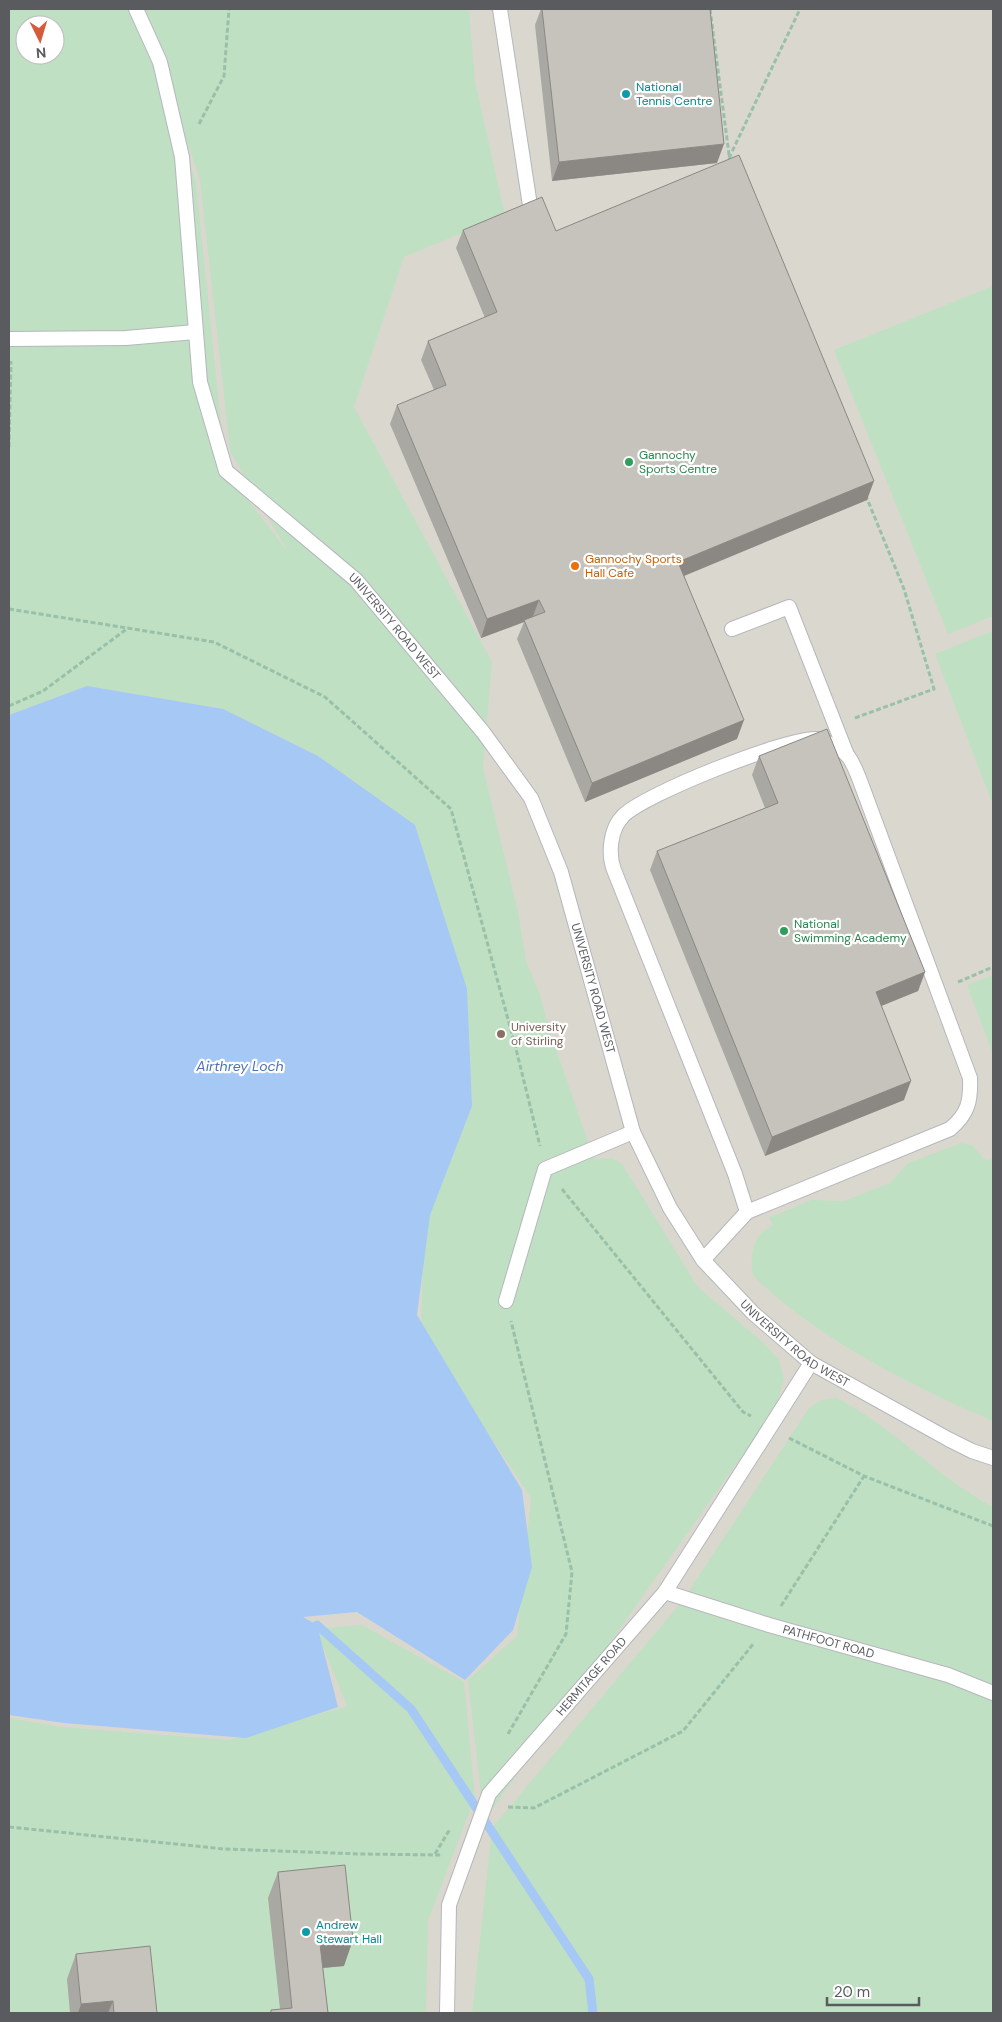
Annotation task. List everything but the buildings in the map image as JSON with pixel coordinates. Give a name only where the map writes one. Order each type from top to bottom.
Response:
[{"type":"lane","points":[[9,339],[126,338],[195,332],[182,157],[160,62],[136,9]]},
{"type":"lane","points":[[500,9],[531,212]]},
{"type":"lane","name":"UNIVERSITY ROAD WEST","points":[[195,332],[200,382],[226,471],[356,580],[483,732],[530,798],[561,872],[633,1132],[670,1208],[703,1260],[753,1313],[811,1363],[964,1447],[993,1458]]},
{"type":"lane","points":[[703,1260],[747,1212],[938,1135],[961,1119],[968,1110],[971,1096],[970,1078],[859,778],[847,755],[789,607],[732,629]]},
{"type":"lane","points":[[747,1212],[735,1174],[614,870],[611,861],[611,845],[622,817],[636,806],[655,795],[775,747],[818,739],[847,755]]},
{"type":"lane","points":[[506,1301],[545,1169],[633,1132]]},
{"type":"lane","name":"HERMITAGE ROAD","points":[[446,2013],[449,1905],[489,1794],[665,1592],[811,1363]]},
{"type":"lane","name":"PATHFOOT ROAD","points":[[665,1592],[769,1625],[948,1675],[993,1694]]},
{"type":"path","points":[[182,157],[224,76],[229,9]]},
{"type":"path","points":[[710,9],[729,158],[732,167]]},
{"type":"path","points":[[729,158],[800,9]]},
{"type":"path","points":[[9,447],[11,358]]},
{"type":"path","points":[[837,726],[868,712],[934,689],[904,589],[863,488]]},
{"type":"path","points":[[9,609],[214,642],[325,697],[451,809],[515,1045],[545,1169],[744,1412],[864,1476],[993,1526]]},
{"type":"path","points":[[9,706],[43,691],[128,628]]},
{"type":"path","points":[[937,990],[993,967]]},
{"type":"path","points":[[505,1740],[566,1634],[572,1572],[506,1301]]},
{"type":"path","points":[[485,1806],[534,1808],[683,1730],[769,1625],[864,1476]]},
{"type":"path","points":[[9,1827],[224,1849],[362,1854],[435,1854],[454,1824]]},
{"type":"shaded area","name":"University of Stirling","points":[[9,9],[993,9],[993,2013],[9,2013]]},
{"type":"green space","points":[[9,9],[140,9],[196,183],[226,471],[288,552],[230,451],[200,180],[142,9],[469,9],[475,82],[505,215],[404,257],[354,407],[492,662],[483,768],[518,912],[526,961],[540,994],[548,1026],[594,1159],[612,1158],[622,1164],[698,1287],[765,1344],[779,1360],[784,1379],[775,1409],[484,1821],[468,1680],[517,1636],[531,1498],[421,1332],[423,1230],[472,1106],[467,989],[87,686],[9,715]]},
{"type":"green space","points":[[993,286],[993,616],[948,634],[834,350]]},
{"type":"green space","points":[[993,631],[993,805],[935,654]]},
{"type":"green space","points":[[993,975],[993,1054],[967,985]]},
{"type":"green space","points":[[961,1143],[972,1145],[986,1161],[993,1158],[993,1421],[907,1381],[849,1349],[796,1312],[759,1282],[754,1277],[751,1266],[753,1250],[758,1237],[773,1225],[769,1218],[811,1200],[844,1201],[890,1183],[908,1163]]},
{"type":"green space","points":[[837,1398],[877,1423],[953,1481],[993,1507],[993,2013],[472,2013],[492,1828],[683,1600],[809,1408],[822,1400]]},
{"type":"green space","points":[[362,1625],[464,1682],[475,1797],[428,1921],[426,2013],[9,2013],[9,1718],[61,1727],[229,1740],[347,1706],[316,1629]]},
{"type":"water","name":"Airthrey Loch","points":[[87,686],[223,709],[318,756],[415,825],[467,989],[472,1106],[430,1215],[417,1315],[522,1490],[532,1567],[513,1630],[465,1680],[357,1612],[303,1617],[317,1625],[338,1707],[246,1738],[64,1723],[9,1715],[9,715]]},
{"type":"waterway","points":[[317,1625],[411,1709],[589,1979],[593,2013]]},
{"type":"place","name":"National Tennis Centre","points":[[626,94]]},
{"type":"place","name":"Gannochy Sports Centre","points":[[629,462]]},
{"type":"place","name":"Gannochy Sports Hall Cafe","points":[[575,566]]},
{"type":"place","name":"National Swimming Academy","points":[[784,931]]},
{"type":"place","name":"University of Stirling","points":[[501,1034]]},
{"type":"place","name":"Andrew Stewart Hall","points":[[306,1932]]}]
